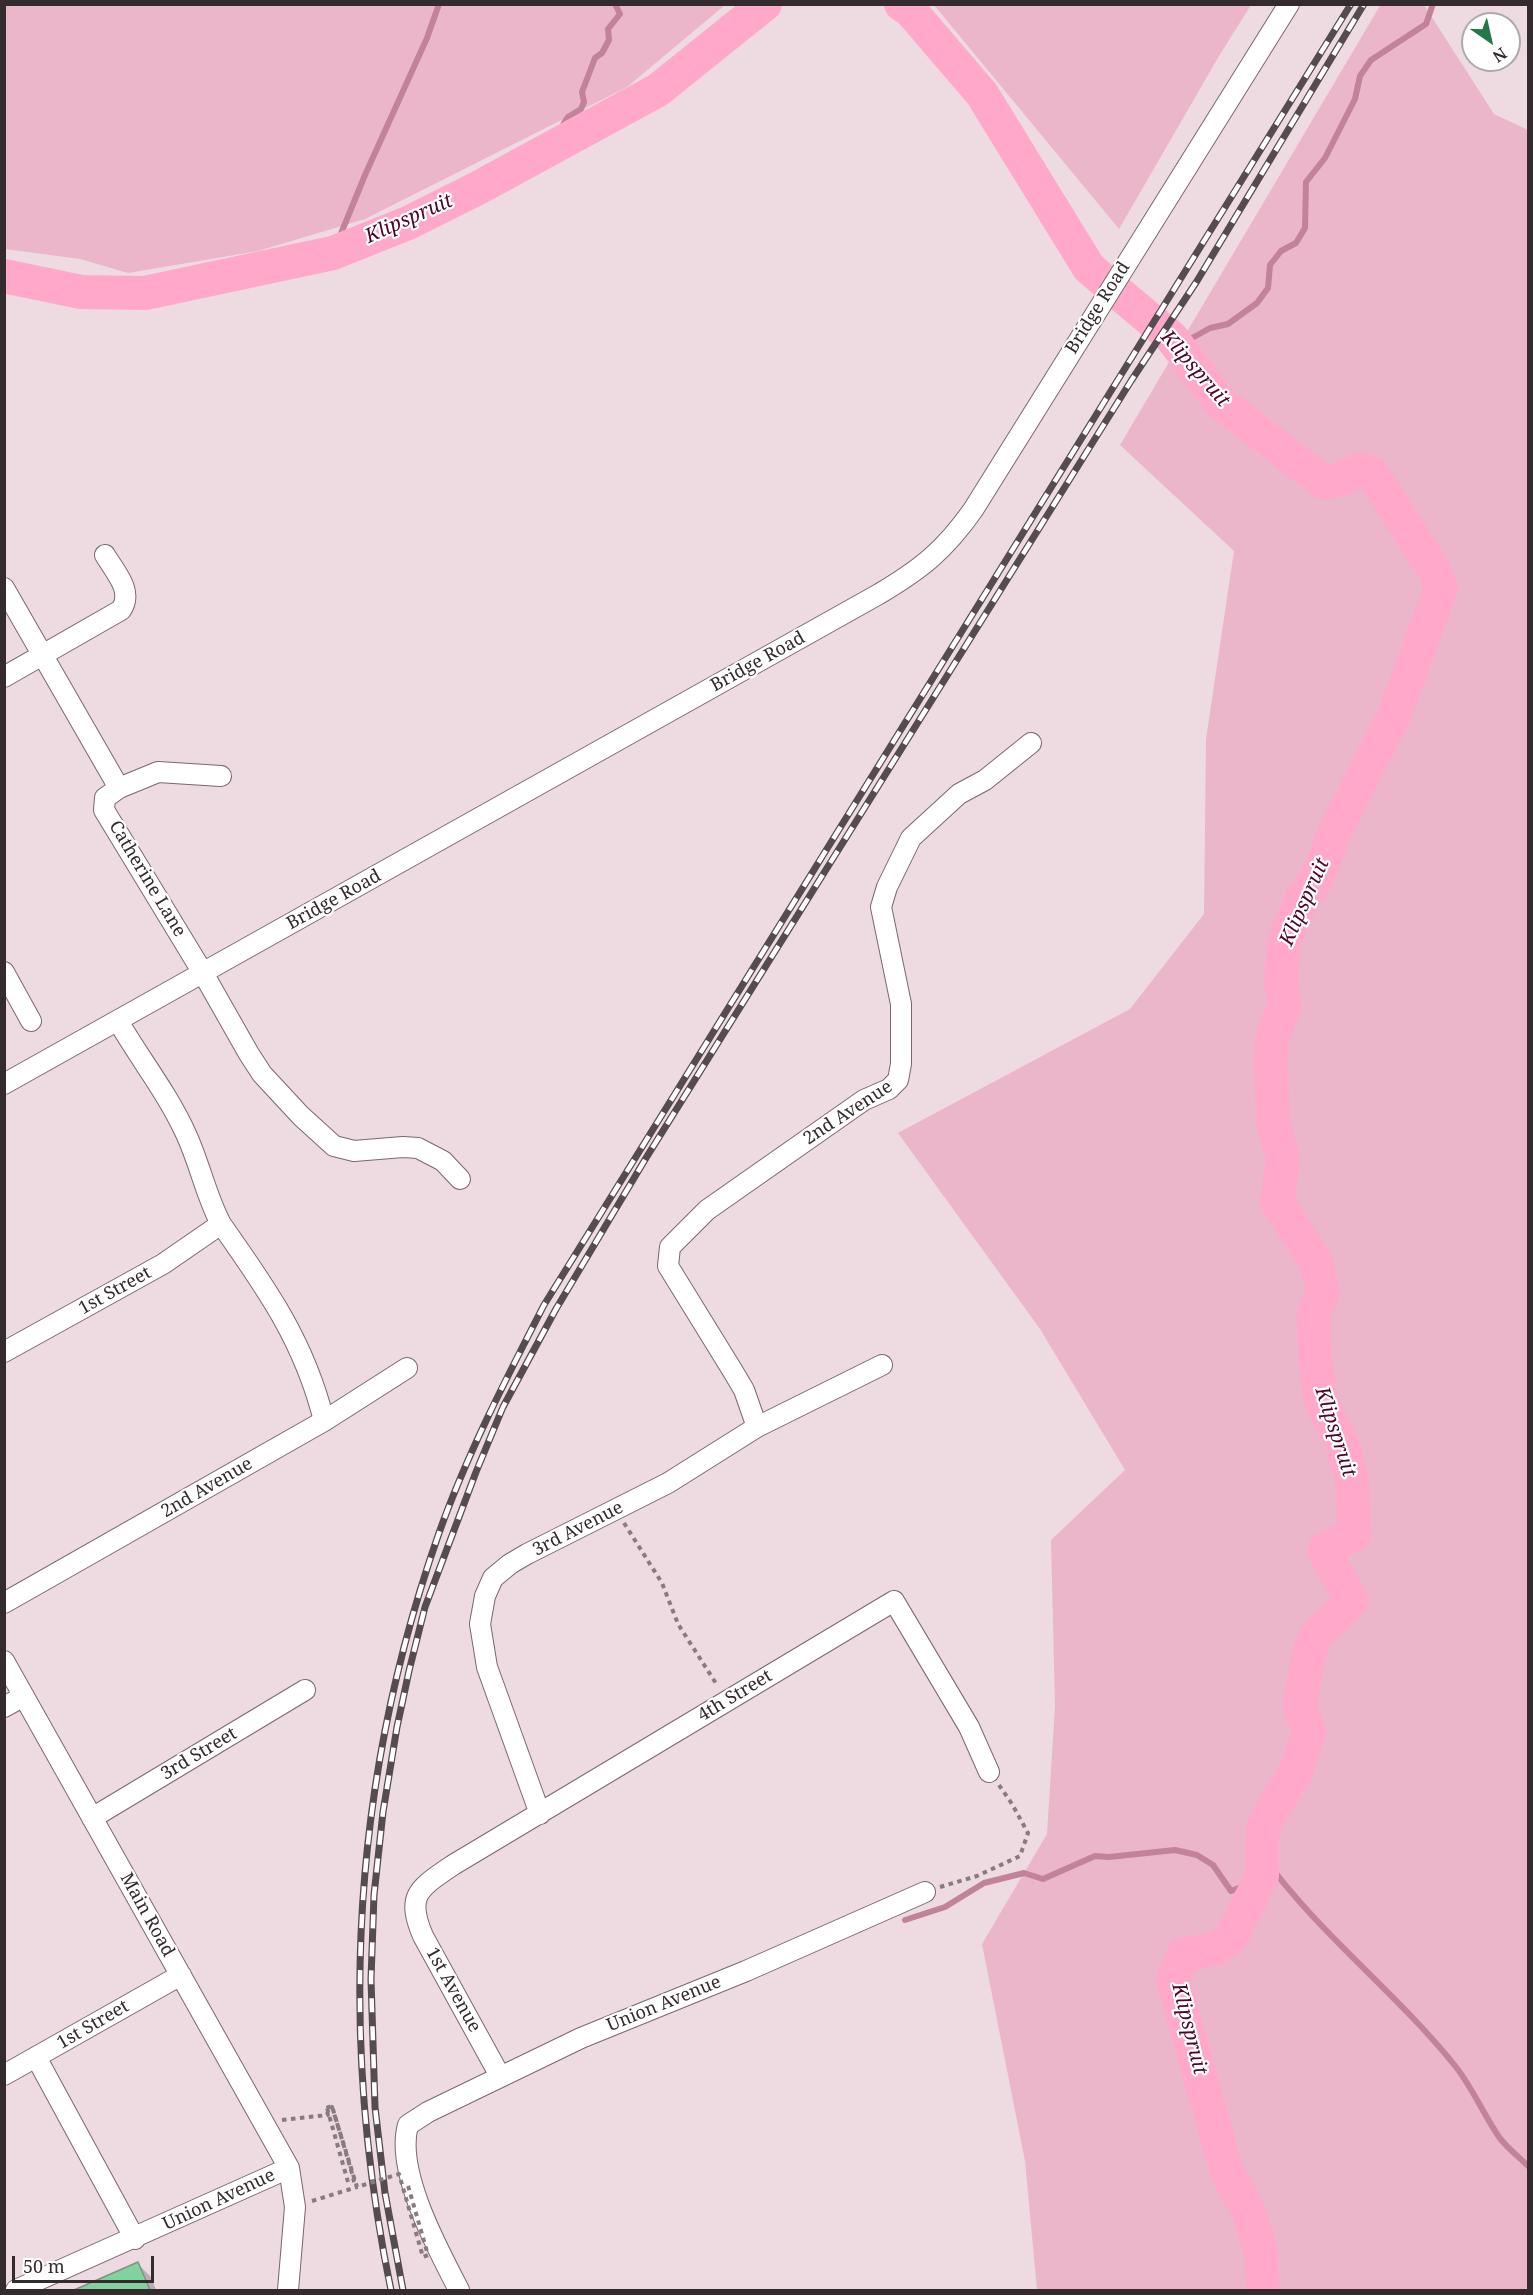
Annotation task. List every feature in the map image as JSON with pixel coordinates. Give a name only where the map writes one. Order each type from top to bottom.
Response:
[{"type":"street","name":"Bridge Road","points":[[4,1084],[879,594],[924,566],[949,542],[973,510],[1289,4]]},
{"type":"street","points":[[4,677],[112,617],[125,603],[124,586],[105,555]]},
{"type":"street","points":[[4,588],[119,788],[159,772],[221,776]]},
{"type":"street","name":"2nd Avenue","points":[[757,1427],[744,1390],[668,1266],[670,1247],[707,1210],[864,1100],[889,1089],[898,1080],[901,1064],[901,1004],[882,907],[887,887],[911,838],[959,794],[985,780],[1030,743]]},
{"type":"street","name":"Catherine Lane","points":[[119,788],[105,798],[104,810],[204,973],[262,1074],[324,1140],[344,1150],[418,1148],[443,1161],[460,1179]]},
{"type":"street","points":[[4,972],[31,1021]]},
{"type":"street","points":[[118,1021],[171,1104],[188,1137],[213,1208],[221,1224],[288,1324],[309,1370],[324,1421]]},
{"type":"street","name":"1st Street","points":[[4,1352],[163,1264],[221,1224]]},
{"type":"street","name":"3rd Avenue","points":[[540,1814],[487,1667],[480,1624],[485,1596],[494,1578],[510,1564],[668,1483],[757,1427],[882,1365]]},
{"type":"street","name":"2nd Avenue","points":[[4,1603],[324,1421],[407,1368]]},
{"type":"street","name":"4th Street","points":[[415,1900],[421,1889],[453,1865],[894,1601],[969,1727],[989,1772]]},
{"type":"street","name":"Main Road","points":[[4,1661],[289,2168]]},
{"type":"street","name":"3rd Street","points":[[92,1818],[305,1689]]},
{"type":"street","points":[[4,1707],[24,1696]]},
{"type":"street","name":"Union Avenue","points":[[459,2290],[430,2234],[407,2164],[408,2125],[428,2112],[581,2038],[746,1971],[925,1892]]},
{"type":"street","name":"1st Avenue","points":[[415,1900],[415,1917],[423,1936],[500,2076]]},
{"type":"street","name":"1st Street","points":[[4,2075],[181,1975]]},
{"type":"street","points":[[36,2057],[135,2239]]},
{"type":"street","points":[[288,2290],[295,2207],[289,2168]]},
{"type":"street","name":"Union Avenue","points":[[16,2290],[135,2239],[289,2168]]},
{"type":"path","points":[[616,1509],[662,1583],[678,1624],[727,1701]]},
{"type":"path","points":[[925,1892],[977,1876],[1020,1856],[1028,1833],[1012,1804],[989,1772]]},
{"type":"path","points":[[266,2128],[281,2121],[328,2115],[326,2108],[332,2106],[342,2138],[345,2149],[348,2159],[354,2180],[348,2182],[327,2108],[332,2107],[335,2119],[343,2141],[357,2187]]},
{"type":"path","points":[[325,2197],[399,2174],[423,2257],[428,2254],[406,2182]]},
{"type":"shaded area","points":[[5,4],[725,5],[627,87],[365,219],[258,251],[128,273],[80,259],[5,249]]},
{"type":"shaded area","points":[[1381,4],[1424,5],[1461,63],[1461,72],[1467,72],[1494,114],[1528,130],[1528,2290],[1037,2290],[1025,2161],[982,1944],[1047,1834],[1055,1706],[1051,1540],[1125,1470],[1040,1329],[898,1133],[1130,1009],[1204,914],[1206,739],[1234,551],[1120,445]]},
{"type":"shaded area","points":[[934,5],[1251,5],[1119,229]]},
{"type":"building","points":[[138,2262],[150,2290],[74,2290]]},
{"type":"waterway","points":[[333,253],[365,175],[427,38],[439,4]]},
{"type":"waterway","points":[[552,148],[568,117],[581,109],[584,102],[582,92],[595,58],[602,53],[609,40],[608,29],[620,14],[615,4]]},
{"type":"waterway","name":"Klipspruit","points":[[4,276],[81,292],[145,293],[333,253],[408,223],[478,188],[658,90],[765,4]]},
{"type":"waterway","name":"Klipspruit","points":[[901,4],[910,10],[982,94],[1089,268],[1171,337],[1220,402],[1323,482],[1339,480],[1357,470],[1371,472],[1433,568],[1441,588],[1394,716],[1334,834],[1316,880],[1302,898],[1284,941],[1281,983],[1285,1006],[1272,1037],[1273,1122],[1283,1161],[1277,1202],[1316,1262],[1323,1292],[1314,1314],[1315,1356],[1321,1402],[1344,1447],[1352,1481],[1354,1534],[1324,1550],[1352,1601],[1317,1634],[1308,1655],[1300,1707],[1309,1732],[1296,1771],[1262,1831],[1262,1876],[1231,1938],[1214,1949],[1183,1955],[1173,1980],[1227,2172],[1250,2214],[1260,2249],[1263,2290]]},
{"type":"waterway","points":[[1178,346],[1210,328],[1228,324],[1257,303],[1268,288],[1270,265],[1281,251],[1296,243],[1305,228],[1306,182],[1325,158],[1355,99],[1360,76],[1371,60],[1426,24],[1433,4]]},
{"type":"waterway","points":[[905,1920],[945,1907],[984,1883],[1024,1873],[1043,1879],[1095,1856],[1109,1857],[1175,1850],[1197,1855],[1213,1865],[1231,1891],[1260,1880]]},
{"type":"waterway","points":[[1262,1855],[1332,1937],[1433,2040],[1462,2075],[1499,2137],[1528,2166]]},
{"type":"railway","points":[[391,2290],[374,2194],[364,2098],[360,2003],[362,1908],[372,1814],[387,1719],[410,1626],[439,1533],[462,1474],[501,1389],[544,1305],[1351,4]]},
{"type":"railway","points":[[403,2290],[385,2193],[375,2107],[371,1979],[374,1895],[383,1812],[397,1727],[425,1607],[503,1407],[556,1309],[646,1158],[1131,381],[1197,281],[1364,4]]}]
